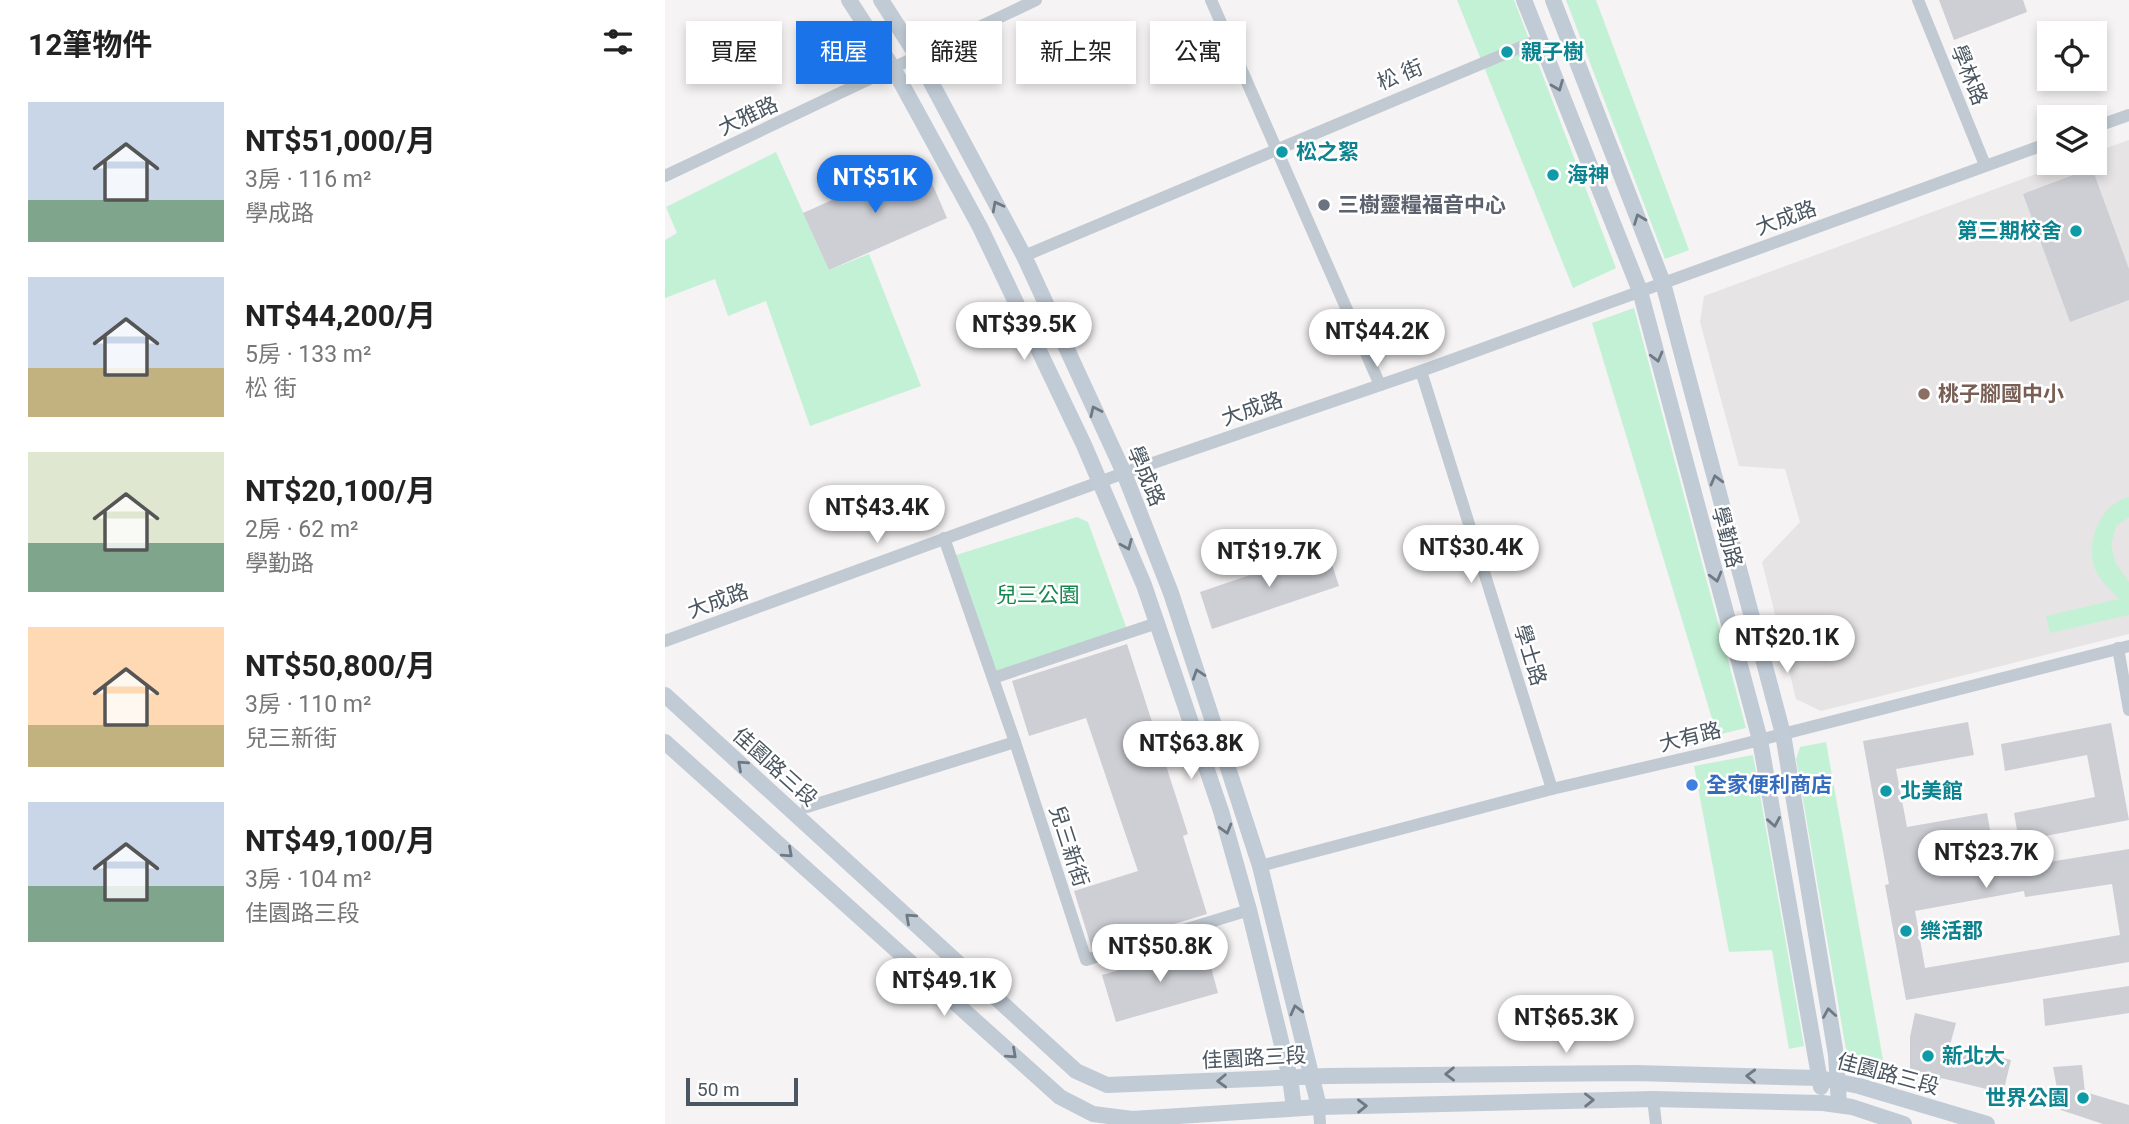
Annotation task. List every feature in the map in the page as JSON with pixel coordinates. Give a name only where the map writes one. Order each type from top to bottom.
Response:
[{"type":"street","points":[[849,0],[893,68],[980,227],[1100,482],[1157,622],[1221,811],[1249,910],[1290,1077],[1293,1108]]},
{"type":"street","name":"學成路","points":[[881,0],[906,40]]},
{"type":"street","name":"大雅路","points":[[993,21],[1037,0]]},
{"type":"street","points":[[1211,0],[1380,385]]},
{"type":"street","name":"學勤路","points":[[1524,0],[1640,292],[1760,740],[1819,1078],[1831,1104]]},
{"type":"street","name":"學勤路","points":[[1553,0],[1664,283],[1783,734],[1840,1081],[1831,1104]]},
{"type":"street","name":"學林路","points":[[1918,0],[1985,165]]},
{"type":"street","name":"松 街","points":[[1024,256],[1540,39]]},
{"type":"street","name":"大雅路","points":[[665,176],[906,62]]},
{"type":"street","name":"學成路","points":[[932,84],[1024,256],[1124,473],[1171,593],[1260,866],[1313,1076],[1319,1107],[1319,1124]]},
{"type":"street","points":[[2107,123],[2129,115]]},
{"type":"street","name":"大成路","points":[[665,640],[1124,473],[1421,371],[2037,147]]},
{"type":"street","name":"學士路","points":[[1421,371],[1552,789]]},
{"type":"street","name":"兒三新街","points":[[944,538],[1087,960],[1249,910]]},
{"type":"street","points":[[993,678],[1157,622]]},
{"type":"street","points":[[2123,647],[2129,709]]},
{"type":"street","name":"大有路","points":[[1260,866],[1552,789],[1760,740],[2123,647]]},
{"type":"street","name":"佳園路三段","points":[[665,695],[1076,1071],[1107,1085],[1313,1076],[1635,1073],[1819,1078],[1840,1081],[1987,1124]]},
{"type":"street","name":"佳園路三段","points":[[665,742],[1060,1097],[1093,1114],[1132,1119],[1244,1117],[1293,1108],[1653,1099],[1831,1104],[1904,1124]]},
{"type":"street","points":[[807,807],[1015,742]]},
{"type":"street","points":[[1653,1099],[1656,1124]]},
{"type":"shaded area","name":"桃子腳國中小","points":[[2129,140],[2129,634],[1821,711],[1796,699],[1762,562],[1800,522],[1785,469],[1739,466],[1700,322],[1704,296],[2037,174],[2107,175],[2107,148]]},
{"type":"green space","points":[[1457,0],[1514,0],[1616,268],[1573,288]]},
{"type":"green space","points":[[1566,0],[1596,0],[1689,250],[1665,259]]},
{"type":"green space","points":[[776,152],[829,270],[869,254],[921,386],[810,426],[766,301],[728,316],[715,279],[665,298],[665,240],[677,233],[666,207]]},
{"type":"green space","points":[[1634,308],[1746,728],[1717,735],[1592,323]]},
{"type":"green space","points":[[2129,497],[2129,517],[2116,526],[2111,544],[2115,562],[2129,582],[2129,615],[2050,633],[2046,616],[2119,599],[2097,573],[2092,547],[2097,526],[2103,516],[2110,507]]},
{"type":"green space","name":"兒三公園","points":[[1077,517],[1088,522],[1128,632],[993,678],[950,557]]},
{"type":"green space","points":[[1826,742],[1885,1071],[1848,1061],[1796,759],[1800,747]]},
{"type":"green space","points":[[1753,755],[1804,1046],[1789,1049],[1772,950],[1729,952],[1694,766]]},
{"type":"building","points":[[1939,0],[2023,0],[2027,12],[1954,40]]},
{"type":"building","points":[[922,160],[947,218],[829,270],[803,213]]},
{"type":"building","name":"第三期校舍","points":[[2073,175],[2095,175],[2129,269],[2129,300],[2070,322],[2023,194]]},
{"type":"building","points":[[1327,549],[1339,586],[1212,629],[1200,592]]},
{"type":"building","points":[[1127,644],[1188,834],[1183,836],[1207,914],[1092,949],[1074,891],[1138,871],[1086,718],[1029,736],[1012,681]]},
{"type":"building","points":[[1968,722],[1974,755],[1896,769],[1907,827],[1987,813],[1996,864],[1999,864],[2000,870],[2129,849],[2129,962],[1906,1000],[1885,885],[1889,884],[1863,741]],"holes":[[[2112,884],[2120,935],[1925,968],[1915,911],[2024,891],[2025,897]]]},
{"type":"building","name":"北美館","points":[[2111,723],[2129,820],[2019,841],[2014,813],[2095,797],[2087,755],[2005,771],[2001,744]]},
{"type":"building","points":[[1205,946],[1218,993],[1116,1022],[1102,975]]},
{"type":"building","name":"世界公園","points":[[2129,986],[2129,1013],[2045,1026],[2043,999]]},
{"type":"building","points":[[1915,1013],[1956,1023],[1950,1045],[2011,1060],[2003,1093],[1941,1078],[1940,1080],[1910,1074],[1910,1037]]},
{"type":"building","name":"世界公園","points":[[2082,1065],[2085,1092],[2129,1105],[2129,1124],[2103,1124],[2061,1110],[2053,1067]]},
{"type":"place","name":"親子樹","points":[[1507,52]]},
{"type":"place","name":"松之絮","points":[[1282,152]]},
{"type":"place","name":"海神","points":[[1553,175]]},
{"type":"place","name":"三樹靈糧福音中心","points":[[1324,205]]},
{"type":"place","name":"第三期校舍","points":[[2076,231]]},
{"type":"place","name":"桃子腳國中小","points":[[1924,394]]},
{"type":"place","name":"全家便利商店","points":[[1692,785]]},
{"type":"place","name":"北美館","points":[[1886,791]]},
{"type":"place","name":"樂活郡","points":[[1906,931]]},
{"type":"place","name":"新北大","points":[[1928,1056]]},
{"type":"place","name":"世界公園","points":[[2083,1098]]}]
